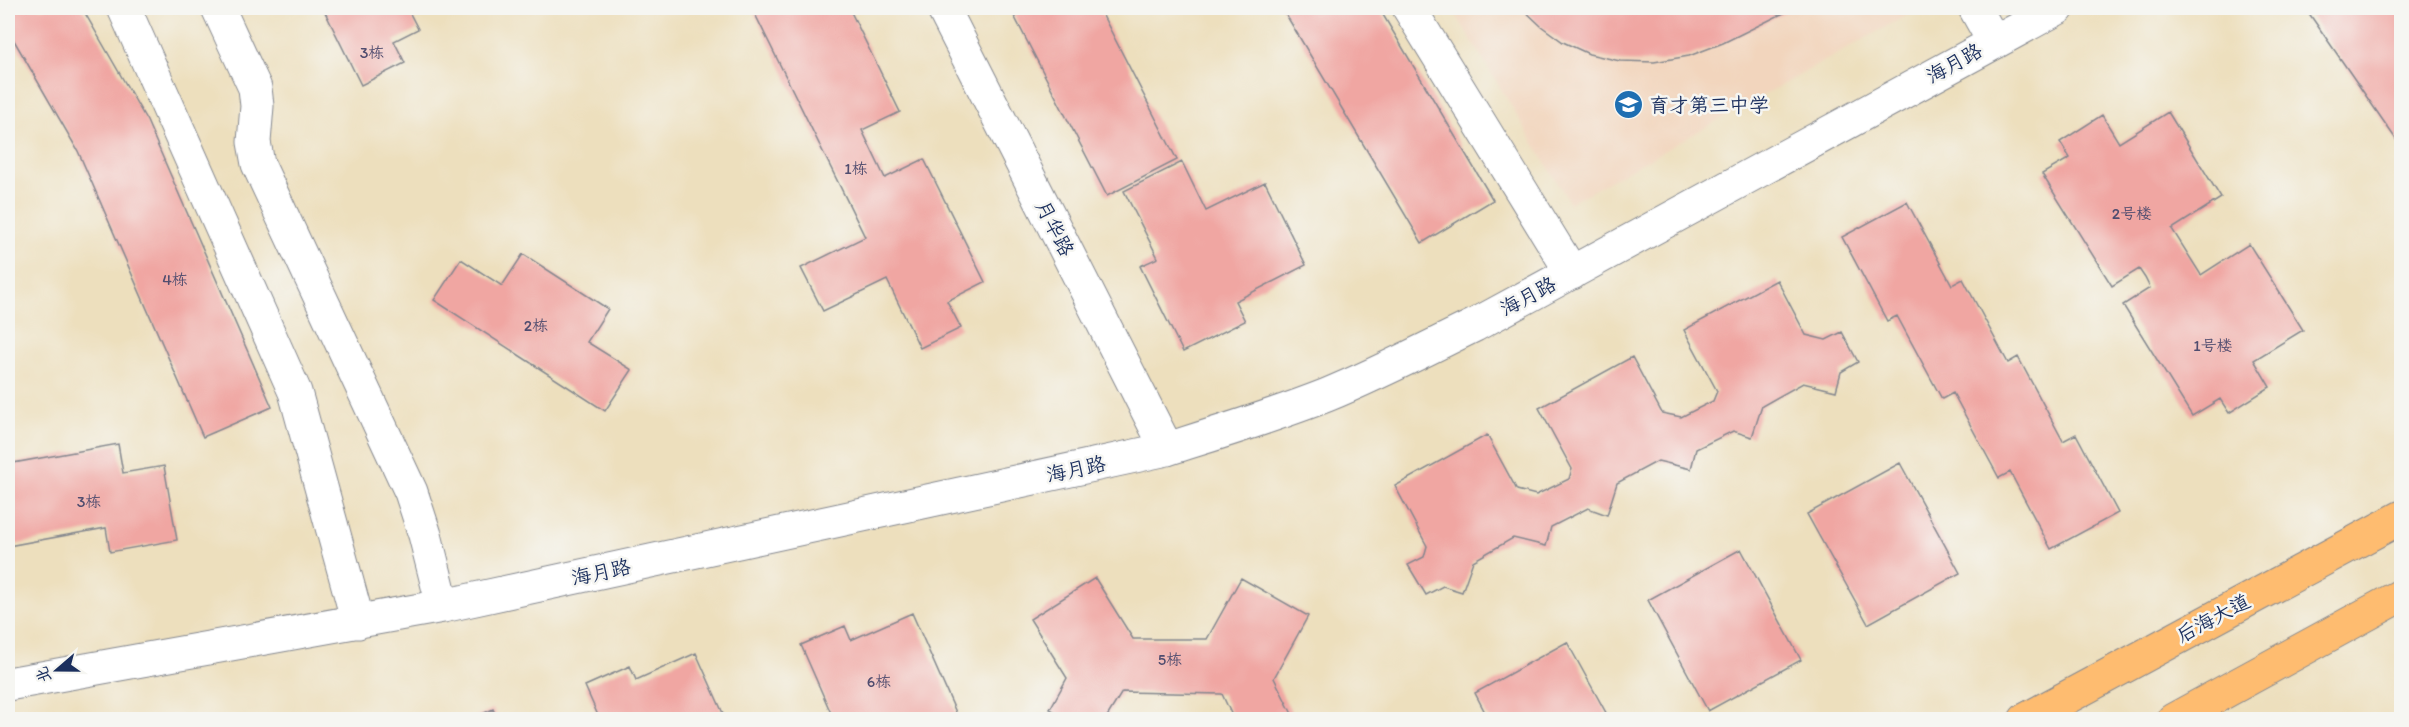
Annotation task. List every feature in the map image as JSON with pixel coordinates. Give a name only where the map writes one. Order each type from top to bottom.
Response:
[{"type":"main road","name":"后海大道","points":[[2025,720],[2402,517]]},
{"type":"main road","points":[[2173,720],[2402,595]]},
{"type":"street","points":[[124,8],[295,392],[329,508],[358,622]]},
{"type":"street","points":[[218,8],[255,88],[257,106],[254,142],[258,164],[411,492],[425,535],[443,606]]},
{"type":"street","name":"月华路","points":[[943,8],[1167,449]]},
{"type":"street","points":[[1409,8],[1572,273]]},
{"type":"street","points":[[1975,8],[1994,42]]},
{"type":"street","name":"海月路","points":[[8,684],[443,606],[1167,449],[1264,419],[1401,362],[1572,273],[2058,8]]},
{"type":"shaded area","name":"育才第三中学","points":[[1452,8],[1920,8],[1570,203]]},
{"type":"building","points":[[8,8],[82,8],[147,121],[272,407],[203,437],[78,151],[8,30]]},
{"type":"building","points":[[323,8],[407,8],[418,29],[394,41],[405,63],[361,85]]},
{"type":"building","points":[[752,8],[849,8],[900,112],[862,130],[885,178],[924,159],[985,282],[947,301],[961,328],[920,348],[887,280],[823,311],[801,268],[865,237]]},
{"type":"building","points":[[1010,8],[1099,8],[1177,160],[1107,196]]},
{"type":"building","points":[[1282,8],[1379,8],[1493,200],[1422,243]]},
{"type":"building","points":[[1522,8],[1794,8],[1723,43],[1689,56],[1654,62],[1620,61],[1589,54],[1563,42]]},
{"type":"building","points":[[2402,8],[2402,148],[2306,9]]},
{"type":"building","points":[[2168,112],[2221,198],[2172,229],[2201,275],[2249,244],[2303,330],[2254,360],[2270,387],[2229,413],[2220,399],[2192,416],[2123,305],[2150,288],[2145,278],[2139,269],[2112,286],[2042,174],[2070,158],[2060,142],[2102,115],[2119,143]]},
{"type":"building","points":[[1182,162],[1206,211],[1265,182],[1306,265],[1235,301],[1245,321],[1183,352],[1140,266],[1158,258],[1124,191]]},
{"type":"building","points":[[1907,202],[1952,285],[1963,279],[2008,363],[2018,357],[2063,441],[2076,434],[2118,513],[2051,549],[2010,472],[1999,478],[1953,393],[1942,399],[1897,316],[1887,321],[1842,237]]},
{"type":"building","points":[[523,254],[608,309],[587,342],[632,370],[605,411],[434,300],[461,259],[502,286]]},
{"type":"building","points":[[1777,280],[1806,335],[1826,340],[1842,332],[1858,362],[1841,372],[1836,391],[1803,383],[1762,406],[1752,437],[1733,431],[1696,449],[1691,469],[1658,461],[1617,483],[1607,515],[1588,508],[1551,527],[1546,546],[1513,538],[1473,561],[1462,592],[1443,586],[1426,595],[1408,565],[1424,557],[1427,546],[1395,486],[1487,435],[1517,490],[1536,495],[1569,479],[1572,469],[1539,408],[1632,357],[1662,413],[1681,417],[1713,401],[1717,391],[1684,330]]},
{"type":"building","points":[[118,444],[123,473],[164,466],[177,540],[110,552],[106,528],[8,546],[8,464]]},
{"type":"building","points":[[1900,463],[1960,573],[1868,624],[1807,514]]},
{"type":"building","points":[[1741,549],[1801,660],[1708,711],[1648,600]]},
{"type":"building","points":[[1095,578],[1133,639],[1207,639],[1241,578],[1308,616],[1274,678],[1295,720],[1234,720],[1222,694],[1122,692],[1105,720],[1069,720],[1050,709],[1067,678],[1030,619]]},
{"type":"building","points":[[912,613],[958,717],[952,720],[834,720],[801,645],[845,626],[851,640]]},
{"type":"building","points":[[1567,642],[1610,720],[1489,720],[1475,693]]},
{"type":"building","points":[[696,653],[726,720],[600,720],[585,686],[630,666],[636,680]]},
{"type":"building","points":[[493,709],[498,720],[469,720]]},
{"type":"place","name":"育才第三中学","points":[[1628,105]]}]
